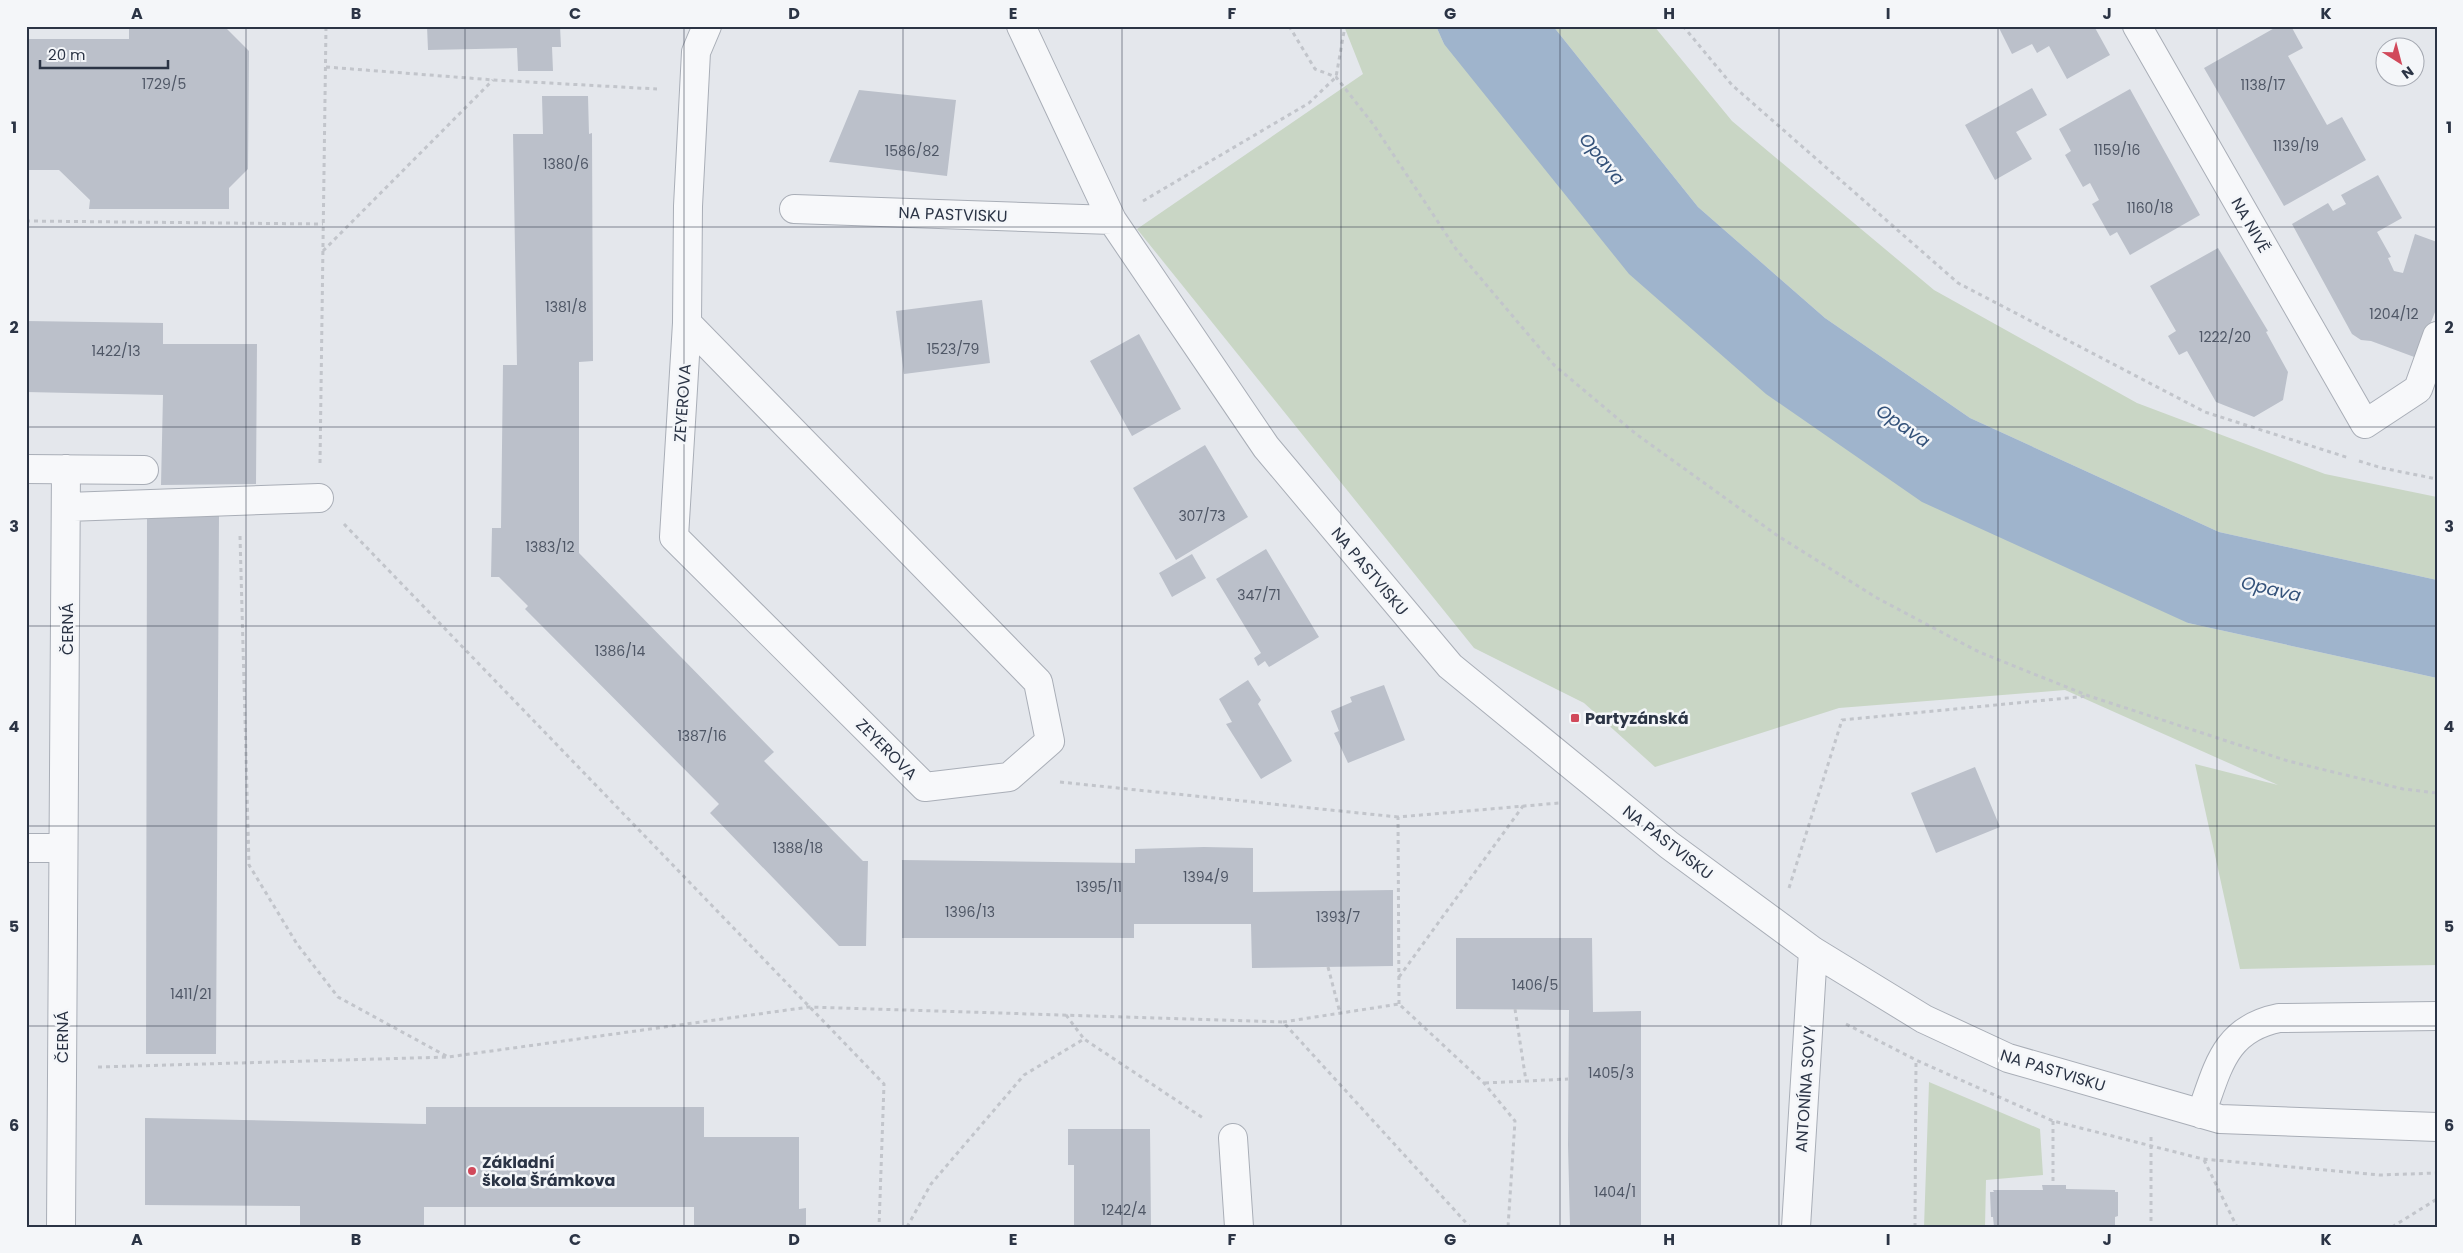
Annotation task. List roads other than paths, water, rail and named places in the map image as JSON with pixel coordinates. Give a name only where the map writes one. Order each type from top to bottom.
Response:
[{"type":"street","name":"ZEYEROVA","points":[[687,323],[1038,682],[1050,741],[1009,777],[925,787],[674,537],[687,323],[688,206],[693,91],[696,52],[707,26]]},
{"type":"street","name":"NA PASTVISKU","points":[[1021,26],[1112,220],[1266,447],[1450,666],[1669,845],[1813,951],[1924,1019],[2008,1058],[2220,1119],[2437,1127]]},
{"type":"street","name":"NA NIVĚ","points":[[2137,26],[2365,424],[2418,389],[2437,336]]},
{"type":"street","name":"NA PASTVISKU","points":[[794,209],[1112,220]]},
{"type":"street","points":[[26,469],[144,470]]},
{"type":"street","name":"ČERNÁ","points":[[62,1227],[66,469]]},
{"type":"street","points":[[67,506],[319,498]]},
{"type":"street","points":[[26,848],[63,848]]},
{"type":"street","name":"ANTONÍNA SOVY","points":[[1796,1227],[1813,951]]},
{"type":"street","points":[[2201,1114],[2227,1048],[2247,1029],[2264,1021],[2279,1018],[2437,1016]]},
{"type":"street","points":[[1234,1138],[1239,1227]]},
{"type":"water","name":"Opava","points":[[1436,26],[1553,26],[1698,207],[1825,318],[1970,418],[2219,532],[2437,580],[2437,678],[2188,623],[1922,502],[1766,394],[1629,274],[1444,44]]},
{"type":"place","name":"Partyzánská","points":[[1575,718]]},
{"type":"place","name":"Základní škola Šrámkova","points":[[472,1171]]}]
